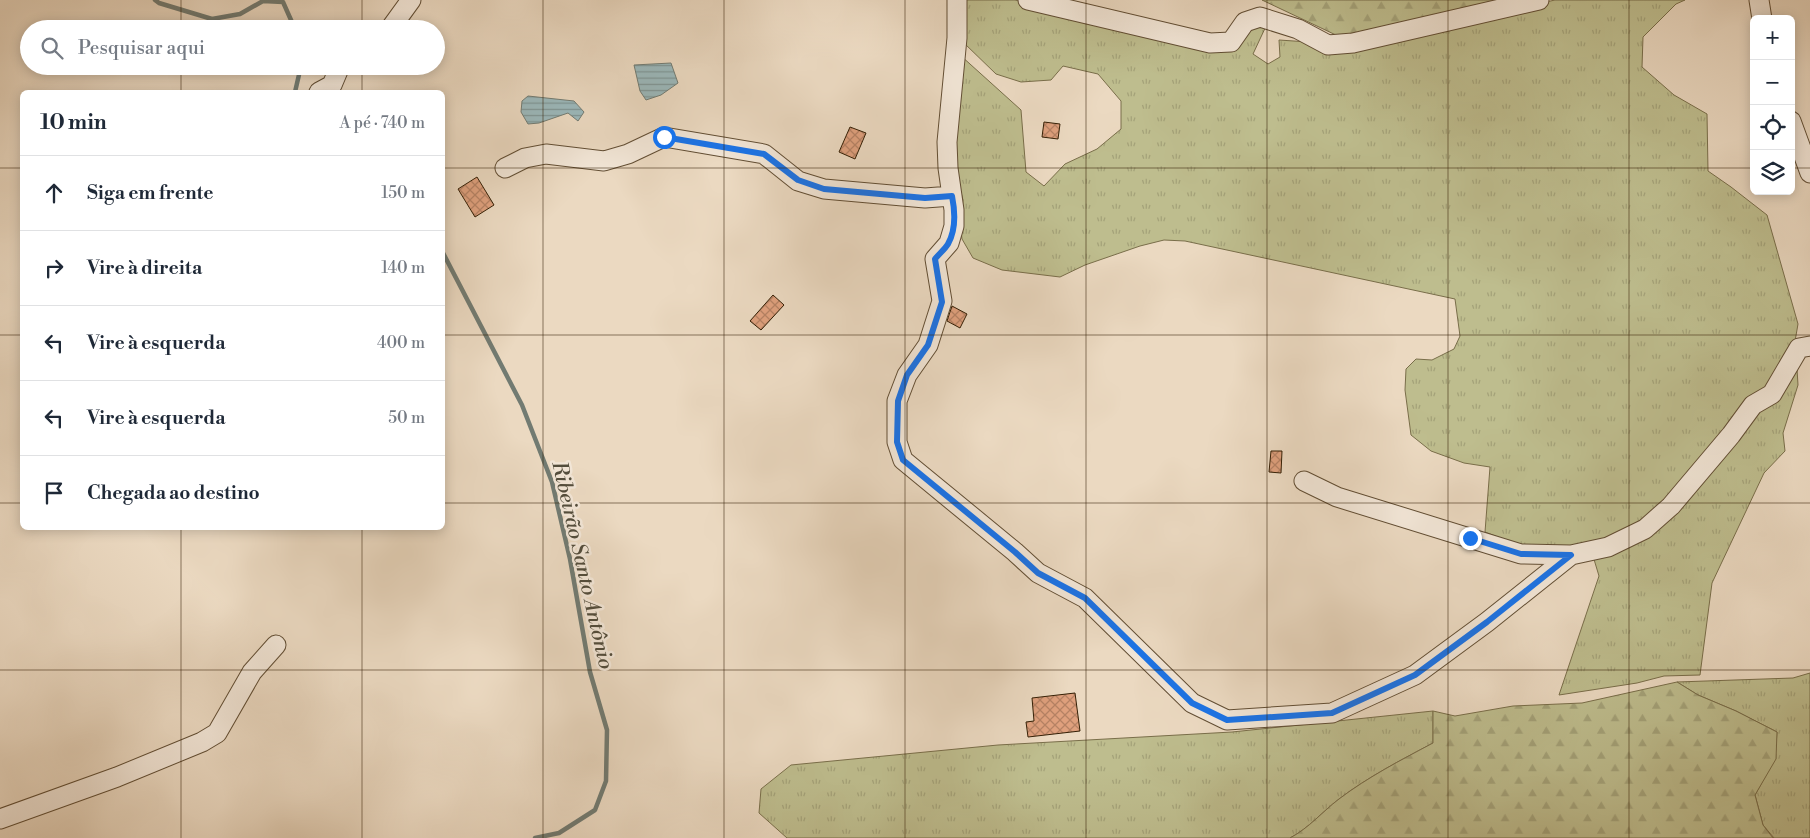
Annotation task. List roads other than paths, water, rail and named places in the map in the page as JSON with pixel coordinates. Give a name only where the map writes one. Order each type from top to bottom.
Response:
[{"type":"street","points":[[397,20],[411,0]]},
{"type":"street","points":[[957,0],[957,38],[948,142],[948,168],[954,210],[954,226],[949,243],[935,259],[942,302],[928,345],[907,375],[898,401],[897,442],[903,460],[1038,573],[1085,598],[1192,703],[1227,720],[1332,713],[1415,675],[1487,622],[1571,555]]},
{"type":"street","points":[[1028,0],[1210,43],[1231,42],[1244,22],[1260,17],[1298,29],[1328,45],[1352,43],[1539,0]]},
{"type":"street","points":[[1759,0],[1761,15]]},
{"type":"street","points":[[323,90],[332,85],[336,75]]},
{"type":"street","points":[[1795,132],[1810,173]]},
{"type":"street","points":[[504,168],[525,158],[546,154],[604,161],[628,154],[664,137],[764,154],[798,180],[824,189],[925,198],[952,196]]},
{"type":"street","points":[[1304,481],[1337,497],[1521,554],[1571,555],[1608,547],[1645,529],[1671,506],[1731,436],[1753,405],[1772,394],[1799,348],[1810,346]]},
{"type":"street","points":[[0,819],[117,777],[202,742],[217,733],[252,672],[276,645]]},
{"type":"water","points":[[671,63],[678,83],[661,95],[646,100],[640,91],[634,65]]},
{"type":"water","points":[[528,96],[574,101],[584,112],[578,121],[568,113],[539,123],[528,124],[521,112],[522,101]]},
{"type":"waterway","name":"Ribeirão Santo Antônio","points":[[155,0],[159,3],[212,19],[240,14],[263,1],[283,2],[291,20]]},
{"type":"waterway","name":"Ribeirão Santo Antônio","points":[[295,90],[299,75]]},
{"type":"waterway","name":"Ribeirão Santo Antônio","points":[[445,257],[522,405],[552,482],[570,559],[590,672],[607,730],[606,781],[595,810],[559,833],[535,838]]}]
